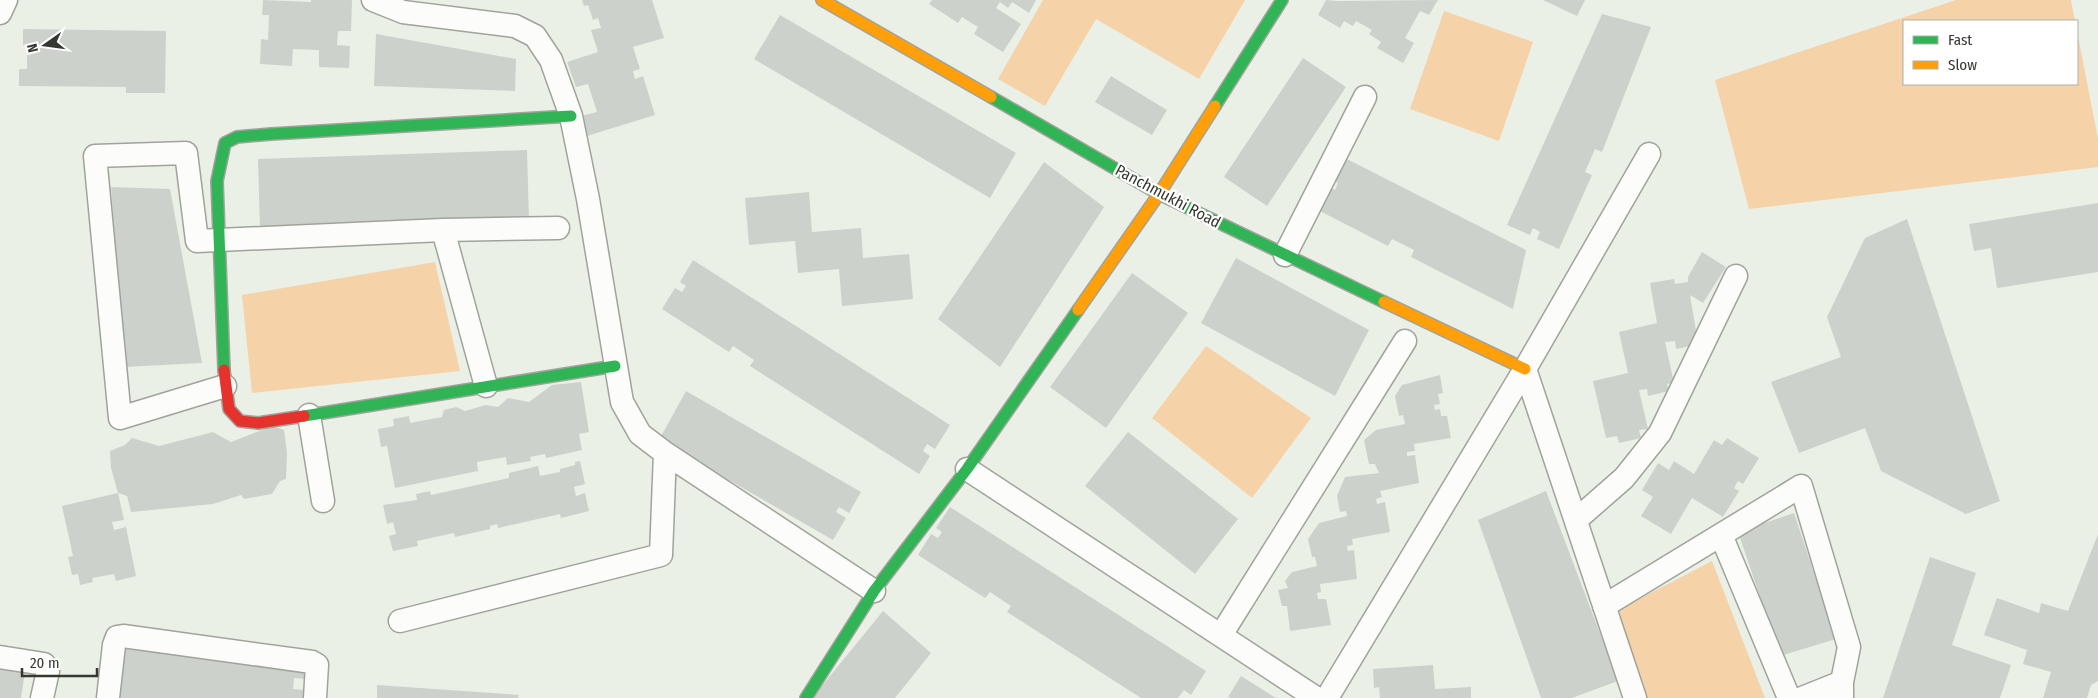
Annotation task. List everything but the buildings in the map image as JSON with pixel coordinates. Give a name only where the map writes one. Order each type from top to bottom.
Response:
[{"type":"street","points":[[0,13],[6,0]]},
{"type":"street","points":[[374,0],[403,12],[515,26],[535,36],[551,60],[571,116],[588,199],[622,402],[635,426],[640,434],[665,453],[874,591]]},
{"type":"street","name":"Panchmukhi Road","points":[[822,0],[1159,194],[1525,369]]},
{"type":"street","points":[[806,698],[874,591],[967,469],[1159,194],[1282,0]]},
{"type":"street","points":[[1284,255],[1366,96]]},
{"type":"street","points":[[571,116],[238,137],[225,143],[217,181],[225,386],[230,409],[240,421],[258,423],[615,366]]},
{"type":"street","points":[[225,386],[120,418],[95,156],[186,153],[198,241],[443,230],[558,228]]},
{"type":"street","points":[[1327,698],[1525,369],[1649,154]]},
{"type":"street","points":[[443,230],[486,386]]},
{"type":"street","points":[[1576,520],[1624,478],[1660,434],[1736,276]]},
{"type":"street","points":[[1221,635],[1405,341]]},
{"type":"street","points":[[1525,369],[1635,698]]},
{"type":"street","points":[[309,415],[323,502]]},
{"type":"street","points":[[400,621],[661,555],[665,453]]},
{"type":"street","points":[[967,469],[1316,698]]},
{"type":"street","points":[[1604,606],[1801,486],[1849,647],[1842,690],[1802,698]]},
{"type":"street","points":[[1721,535],[1789,698]]},
{"type":"street","points":[[108,698],[114,645],[117,637],[123,636],[312,662],[317,665],[318,673],[315,698]]},
{"type":"street","points":[[0,657],[44,664],[48,671],[42,698]]},
{"type":"shaded area","points":[[1043,0],[1245,0],[1199,79],[1096,19],[1045,106],[998,79]]},
{"type":"shaded area","points":[[1956,0],[2071,0],[2075,20],[1903,20],[1903,85],[2078,85],[2078,36],[2098,139],[2098,167],[1749,209],[1715,80]]},
{"type":"shaded area","points":[[1444,11],[1533,42],[1499,141],[1410,109]]},
{"type":"shaded area","points":[[435,262],[460,371],[252,393],[242,295]]},
{"type":"shaded area","points":[[1206,346],[1311,418],[1252,498],[1152,418]]},
{"type":"shaded area","points":[[1712,561],[1765,698],[1645,698],[1616,611]]},
{"type":"traffic: fast","points":[[1215,106],[1282,0]]},
{"type":"traffic: fast","points":[[991,97],[1159,194],[1384,302]]},
{"type":"traffic: fast","points":[[224,370],[217,181],[225,143],[237,137],[271,134],[571,116]]},
{"type":"traffic: fast","points":[[806,698],[874,591],[967,469],[1078,310]]},
{"type":"traffic: fast","points":[[304,416],[615,366]]},
{"type":"traffic: slow","points":[[822,0],[991,97]]},
{"type":"traffic: slow","points":[[1078,310],[1159,194],[1215,106]]},
{"type":"traffic: slow","points":[[1384,302],[1525,369]]},
{"type":"traffic: jam","points":[[224,370],[229,409],[240,421],[258,423],[304,416]]}]
